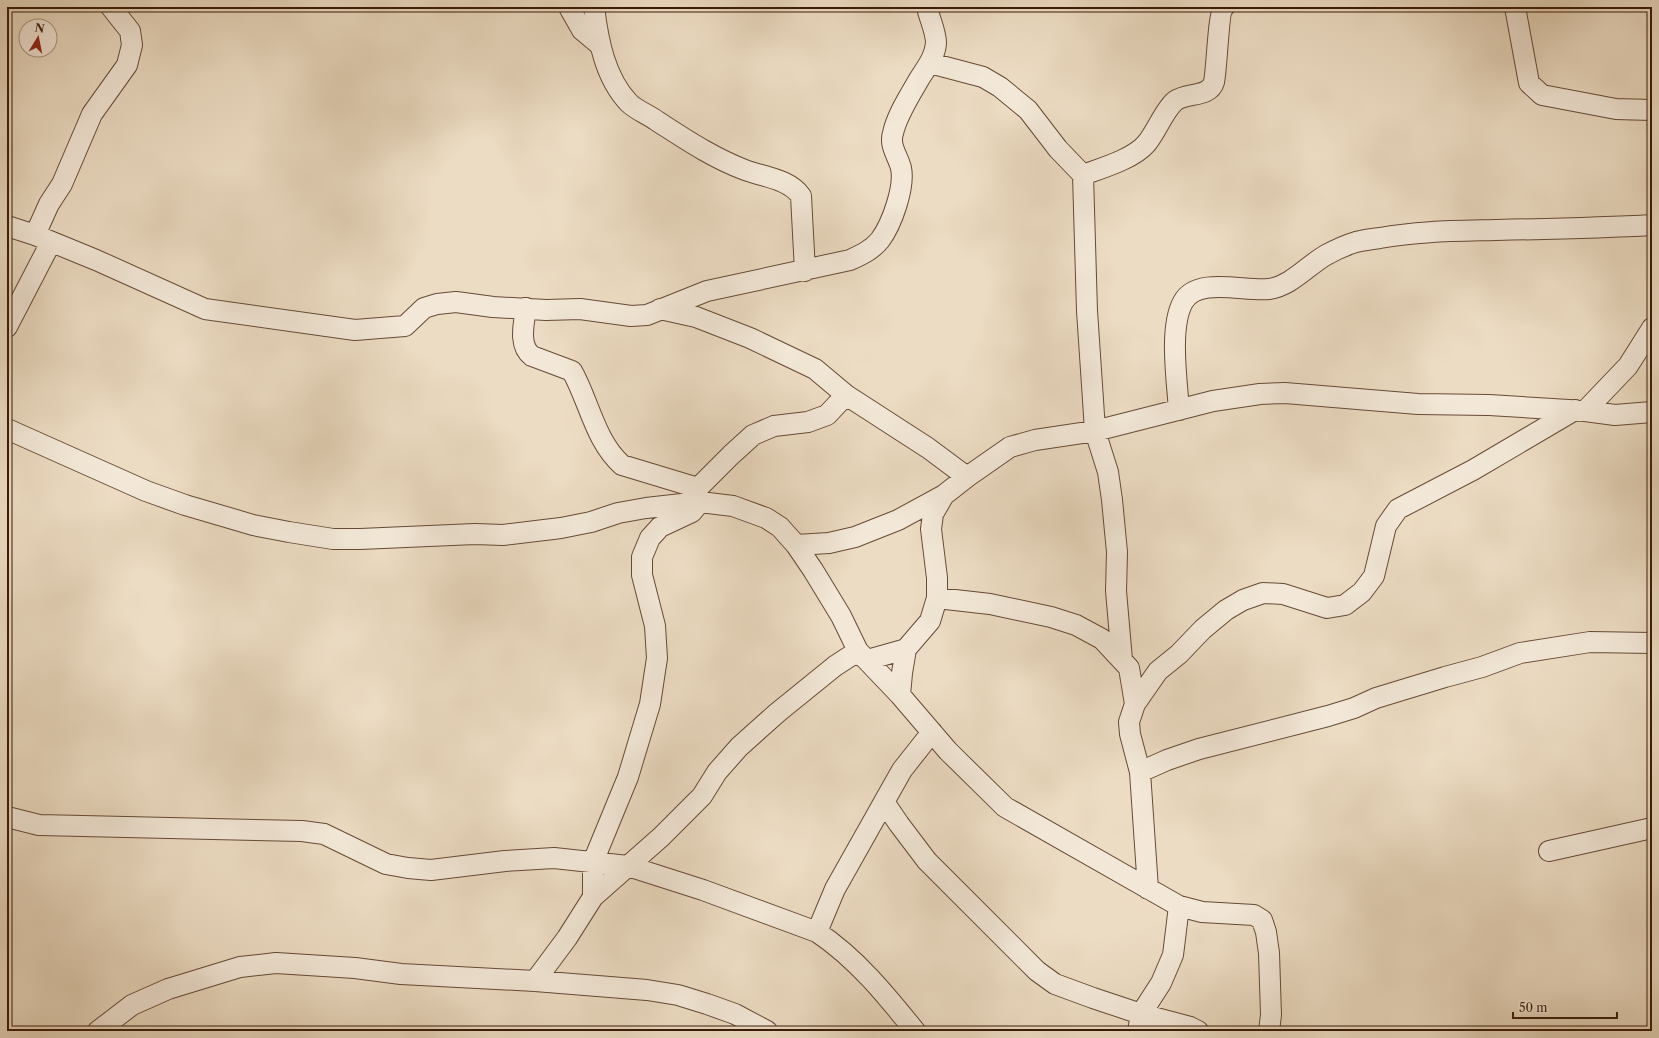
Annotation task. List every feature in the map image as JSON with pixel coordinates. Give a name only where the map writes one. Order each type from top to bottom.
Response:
[{"type":"street","points":[[7,327],[43,239],[49,204],[62,184],[92,114],[127,65],[132,45],[130,31],[111,7]]},
{"type":"street","points":[[569,7],[582,30],[600,45]]},
{"type":"street","points":[[594,7],[600,45],[616,84],[629,103],[686,140],[716,156],[744,170],[784,182],[796,189],[801,196],[805,271]]},
{"type":"street","points":[[7,226],[43,239],[205,309],[287,319],[324,327],[355,330],[405,326],[424,308],[437,304],[456,302],[493,307],[546,310],[580,309],[631,316],[647,315],[707,291],[805,271],[850,260],[868,251],[880,241],[891,219],[902,180],[901,167],[892,147],[892,134],[898,118],[918,81],[930,63],[936,43],[927,7]]},
{"type":"street","points":[[1083,175],[1124,159],[1146,145],[1174,102],[1184,96],[1207,92],[1211,89],[1214,82],[1219,45],[1220,22],[1222,9],[1224,7]]},
{"type":"street","points":[[1516,7],[1529,83],[1542,95],[1616,109],[1652,110]]},
{"type":"street","points":[[930,63],[983,77],[1000,87],[1028,110],[1058,149],[1083,175],[1087,311],[1095,430],[1108,472],[1117,552],[1116,591],[1126,664],[1135,704]]},
{"type":"street","points":[[1179,410],[1176,334],[1178,316],[1183,301],[1192,292],[1206,288],[1236,287],[1269,289],[1290,282],[1326,256],[1356,242],[1405,234],[1444,231],[1652,225]]},
{"type":"street","points":[[526,308],[523,344],[526,352],[532,356],[572,371],[600,435],[613,457],[622,465],[699,495],[766,518],[780,527],[796,545],[841,616],[862,656],[900,695],[973,776],[1005,807],[1094,856],[1179,906],[1202,912],[1254,915],[1262,920],[1266,932],[1269,953],[1271,1015],[1269,1031]]},
{"type":"street","points":[[660,309],[696,316],[750,338],[815,369],[846,395],[928,448],[967,477]]},
{"type":"street","points":[[1148,889],[1140,772],[1130,734],[1130,722],[1135,704],[1158,672],[1179,654],[1203,629],[1226,610],[1243,600],[1263,593],[1283,594],[1327,608],[1345,605],[1362,592],[1374,576],[1386,526],[1398,509],[1473,470],[1580,411],[1628,366],[1652,328]]},
{"type":"street","points":[[796,545],[829,543],[855,537],[898,520],[944,495],[1010,447],[1035,440],[1095,430],[1213,401],[1285,392],[1418,404],[1489,405],[1580,411],[1615,415],[1652,412]]},
{"type":"street","points":[[593,897],[593,862],[628,777],[650,704],[657,658],[655,626],[642,575],[642,557],[650,538],[660,527],[692,512],[699,495],[731,455],[753,435],[774,426],[808,422],[827,415],[846,395]]},
{"type":"street","points":[[7,429],[128,484],[185,505],[253,525],[332,539],[475,534],[503,535],[561,528],[591,522],[618,513],[699,495]]},
{"type":"street","points":[[900,695],[906,649],[930,621],[937,598],[937,578],[932,529],[933,514],[944,495]]},
{"type":"street","points":[[937,598],[990,604],[1051,617],[1076,625],[1102,640],[1126,664],[1158,672]]},
{"type":"street","points":[[1140,772],[1167,760],[1199,749],[1328,716],[1354,708],[1376,698],[1444,677],[1482,668],[1520,653],[1590,642],[1652,643]]},
{"type":"street","points":[[535,981],[567,938],[593,897],[696,803],[717,772],[739,747],[777,713],[835,666],[862,656],[906,649]]},
{"type":"street","points":[[817,932],[835,889],[902,770],[932,732]]},
{"type":"street","points":[[884,802],[927,861],[1037,971],[1055,984],[1140,1023],[1190,1027],[1198,1031]]},
{"type":"street","points":[[7,817],[39,825],[302,831],[324,834],[386,864],[431,870],[505,861],[554,858],[628,866],[703,890],[817,932],[831,941],[880,988],[915,1031]]},
{"type":"street","points":[[1549,851],[1652,828]]},
{"type":"street","points":[[1140,1023],[1161,983],[1173,955],[1179,906]]},
{"type":"street","points":[[98,1031],[132,1005],[168,989],[240,967],[276,962],[323,965],[401,974],[535,981],[647,990],[678,995],[734,1014],[767,1031]]}]
